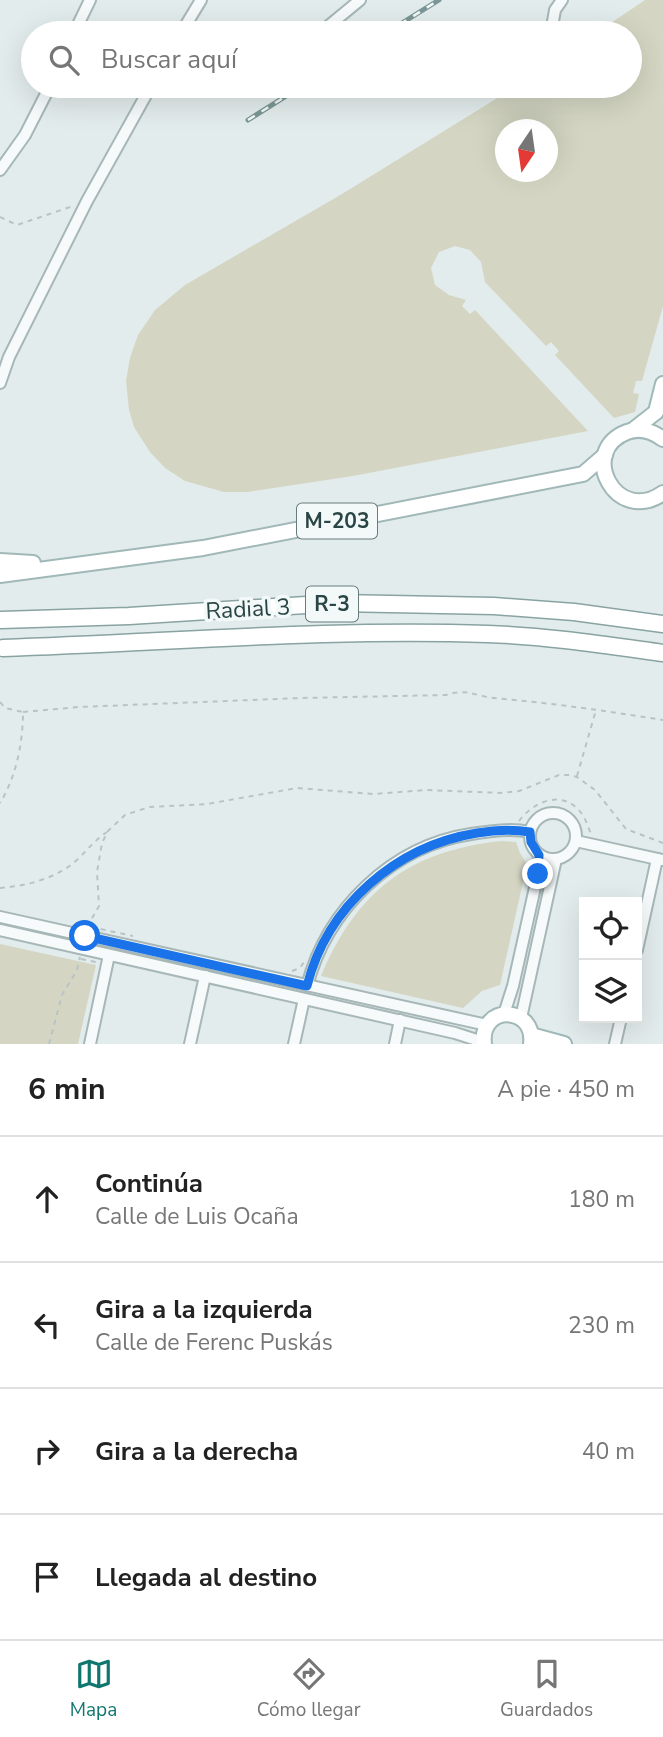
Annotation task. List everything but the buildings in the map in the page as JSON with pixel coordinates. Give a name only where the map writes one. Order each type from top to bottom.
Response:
[{"type":"highway","name":"Radial 3","points":[[1,620],[129,616],[338,603],[494,606],[574,612],[663,624]]},
{"type":"highway","name":"Radial 3","points":[[3,648],[386,633],[490,634],[588,642],[663,653]]},
{"type":"main road","points":[[663,384],[656,412],[663,438]]},
{"type":"main road","points":[[609,485],[604,465],[606,455],[616,439],[656,412]]},
{"type":"main road","points":[[633,430],[643,430],[663,438]]},
{"type":"main road","name":"M-203","points":[[0,575],[203,548],[583,474],[606,455]]},
{"type":"main road","points":[[583,474],[609,485],[628,499],[638,501],[661,496]]},
{"type":"main road","name":"M-203","points":[[0,561],[90,562]]},
{"type":"main road","points":[[484,1043],[487,1025],[504,1014],[521,1018],[528,1025],[531,1039],[564,1044]]},
{"type":"street","points":[[80,21],[90,0]]},
{"type":"street","points":[[188,21],[201,0]]},
{"type":"street","points":[[335,21],[360,0]]},
{"type":"street","points":[[553,21],[555,10],[562,0]]},
{"type":"street","points":[[0,170],[25,135],[44,98]]},
{"type":"street","points":[[0,383],[9,357],[87,201],[144,98]]},
{"type":"street","points":[[504,1014],[513,986],[538,874],[539,855],[531,842],[530,832],[535,822],[543,815],[560,814],[573,825],[576,841],[569,853],[556,859],[539,855]]},
{"type":"street","points":[[307,986],[320,950],[337,919],[365,887],[391,866],[421,849],[454,837],[496,831],[530,832]]},
{"type":"street","points":[[576,841],[660,860],[642,930]]},
{"type":"street","points":[[521,1018],[556,859]]},
{"type":"street","points":[[0,917],[487,1025]]},
{"type":"street","points":[[0,930],[400,1020],[474,1038],[484,1043]]},
{"type":"street","points":[[90,1044],[109,954]]},
{"type":"street","points":[[190,1044],[205,976]]},
{"type":"street","points":[[294,1044],[304,999]]},
{"type":"street","points":[[395,1044],[400,1020]]},
{"type":"street","points":[[615,1044],[620,1023]]},
{"type":"path","points":[[0,217],[17,225],[87,201]]},
{"type":"path","points":[[0,702],[5,708],[23,712],[273,699],[446,695],[464,691],[488,697],[596,709],[663,720]]},
{"type":"path","points":[[577,776],[596,709]]},
{"type":"path","points":[[0,803],[9,788],[18,758],[23,712]]},
{"type":"path","points":[[0,888],[34,884],[55,874],[77,860],[92,842],[125,815],[149,807],[207,804],[278,790],[313,788],[354,793],[414,790],[502,793],[519,791],[559,775],[577,776],[595,790],[626,829],[663,843]]},
{"type":"path","points":[[87,929],[99,906],[97,872],[102,843],[108,831]]},
{"type":"path","points":[[49,1044],[62,995],[77,970],[80,959],[96,962],[98,965]]},
{"type":"green space","points":[[645,0],[663,0],[663,306],[642,381],[636,381],[633,393],[639,394],[635,412],[614,418],[555,355],[559,351],[551,342],[546,346],[485,282],[481,262],[470,250],[455,246],[439,252],[431,268],[435,285],[449,295],[466,300],[462,306],[470,314],[475,310],[588,431],[353,476],[247,492],[224,492],[185,481],[165,468],[150,452],[134,427],[126,381],[138,335],[155,310],[185,285],[342,194],[498,98],[642,98],[642,21],[614,21]]},
{"type":"green space","points":[[501,841],[516,842],[527,864],[500,985],[482,991],[463,1008],[321,976],[351,920],[390,880],[439,854]]},
{"type":"green space","points":[[0,944],[96,965],[78,1044],[0,1044]]},
{"type":"railway","points":[[405,21],[439,0]]},
{"type":"railway","points":[[248,120],[283,98]]},
{"type":"route","points":[[85,936],[307,986],[324,941],[349,904],[383,872],[421,849],[454,837],[482,832],[530,832],[531,842],[539,855],[538,874]]}]
